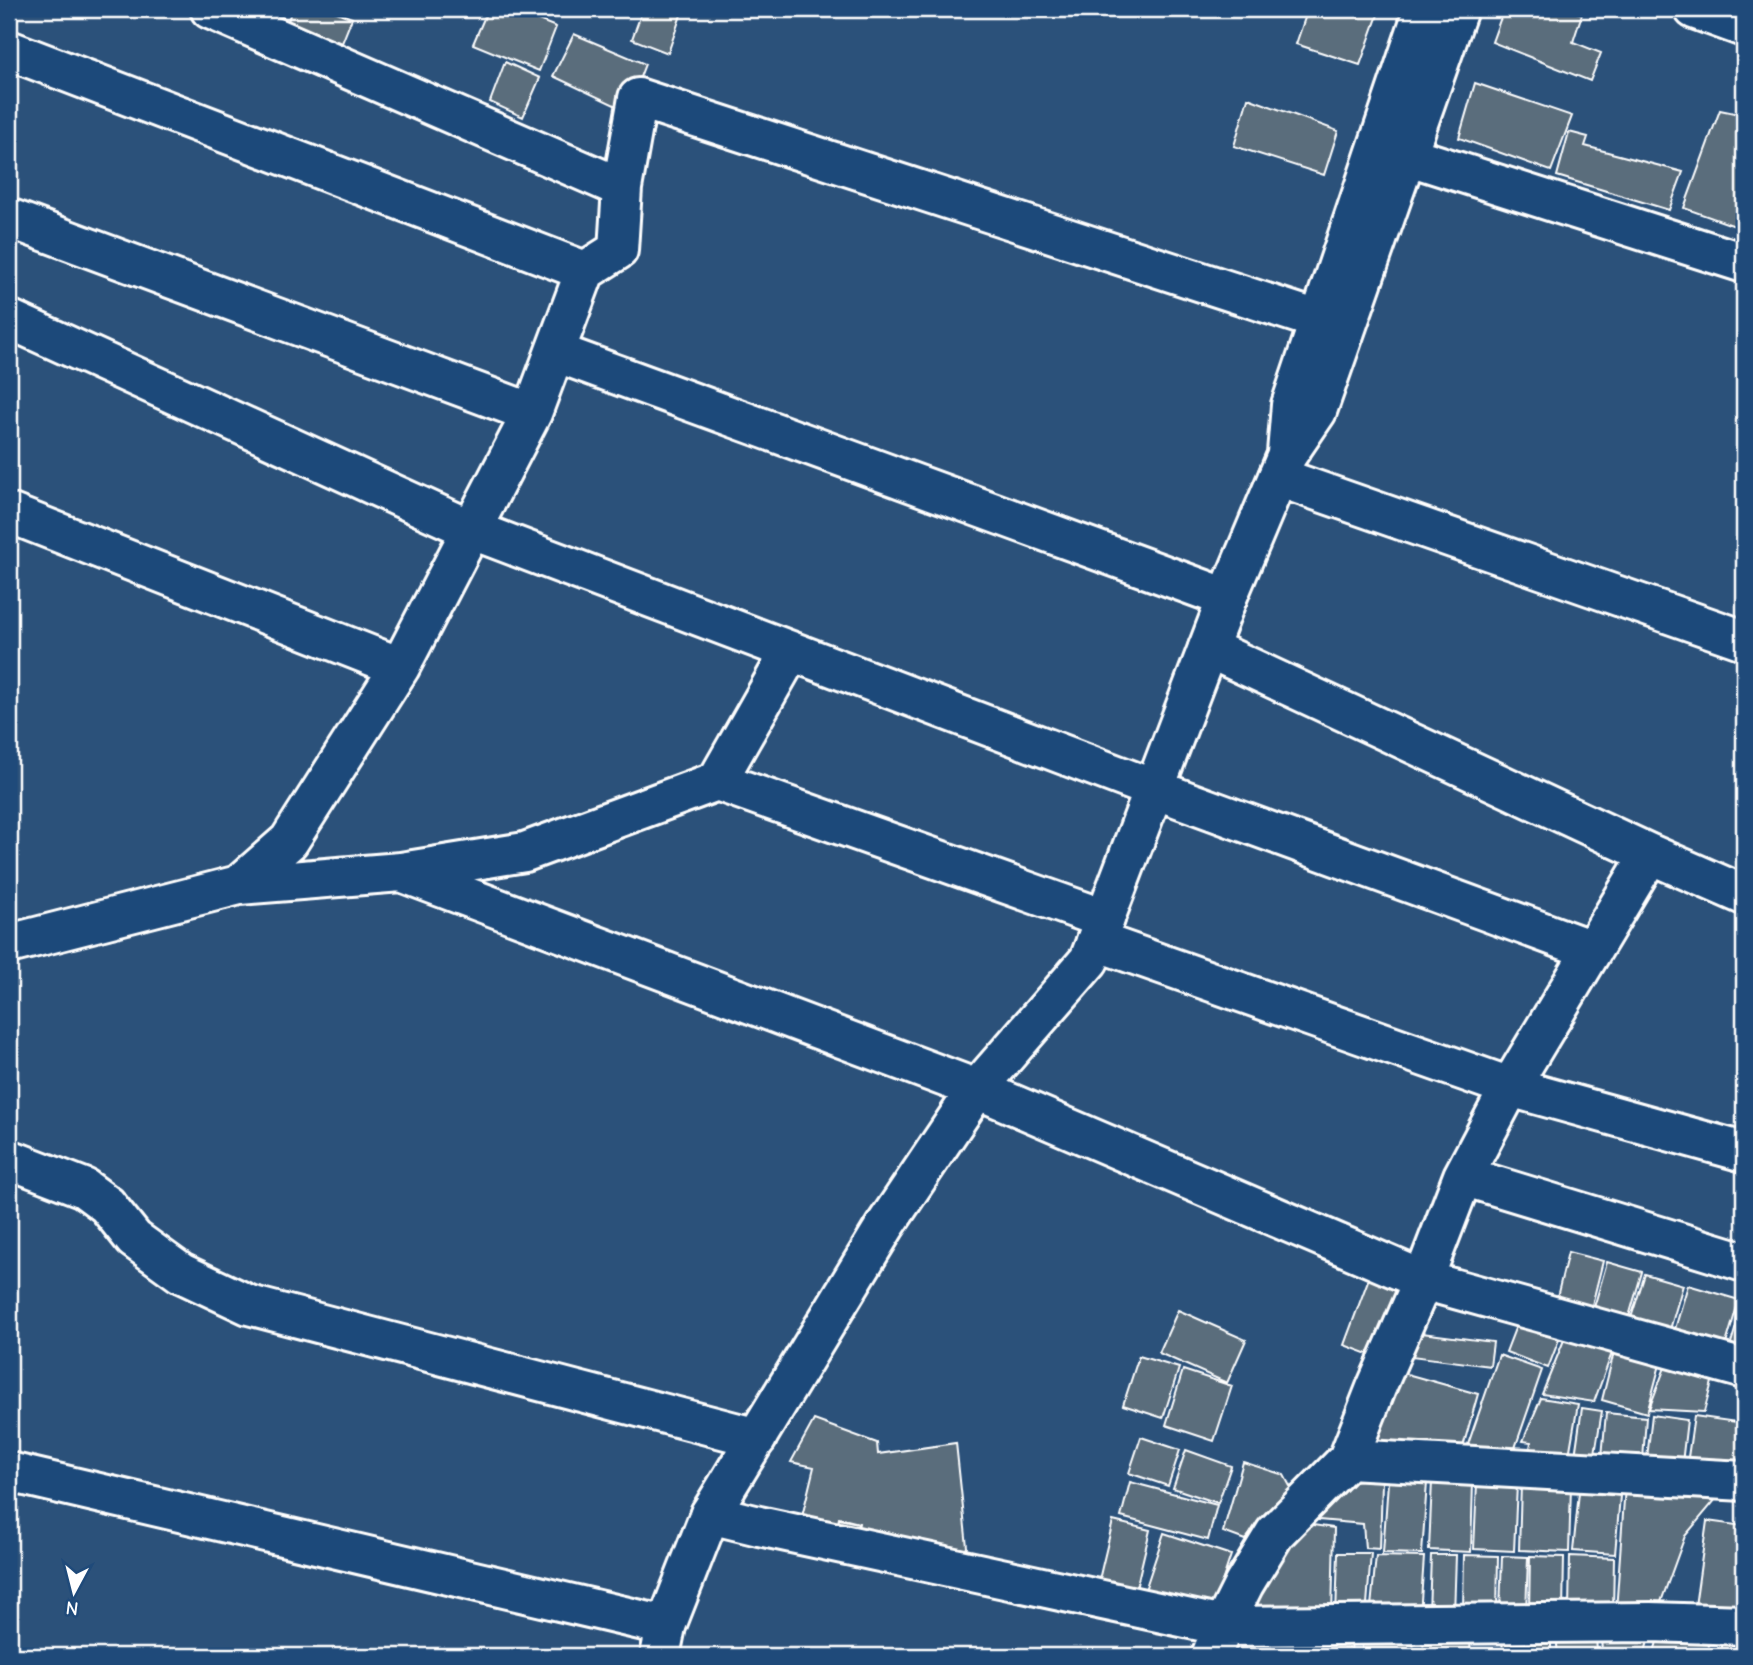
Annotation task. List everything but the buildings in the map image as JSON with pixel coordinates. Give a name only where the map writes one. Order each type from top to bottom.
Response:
[{"type":"street","points":[[210,9],[622,188]]},
{"type":"street","points":[[1283,466],[1291,405],[1423,9]]},
{"type":"street","points":[[9,1472],[663,1641],[710,1514],[885,1226],[977,1089],[1089,960],[1227,598],[1283,466],[1317,411],[1458,9]]},
{"type":"street","points":[[1694,9],[1744,27]]},
{"type":"street","points":[[9,50],[585,271]]},
{"type":"street","points":[[239,885],[289,841],[400,667],[532,413],[585,271],[618,250],[622,188],[638,99],[1318,320]]},
{"type":"street","points":[[1406,155],[1744,263]]},
{"type":"street","points":[[9,218],[532,413]]},
{"type":"street","points":[[9,319],[470,529],[1154,789],[1592,950]]},
{"type":"street","points":[[555,352],[1227,598]]},
{"type":"street","points":[[1283,466],[1744,640]]},
{"type":"street","points":[[9,513],[400,667]]},
{"type":"street","points":[[1208,648],[1650,854],[1744,895]]},
{"type":"street","points":[[9,944],[239,885],[401,872],[525,852],[717,781],[791,650]]},
{"type":"street","points":[[717,781],[1510,1087],[1744,1152]]},
{"type":"street","points":[[1217,1641],[1244,1584],[1275,1532],[1348,1459],[1463,1176],[1510,1087],[1650,854]]},
{"type":"street","points":[[401,872],[977,1089],[1423,1279],[1744,1369]]},
{"type":"street","points":[[9,1159],[84,1188],[107,1205],[134,1239],[181,1273],[248,1305],[757,1438]]},
{"type":"street","points":[[1463,1176],[1744,1262]]},
{"type":"street","points":[[1348,1459],[1744,1481]]},
{"type":"street","points":[[710,1514],[1217,1641],[1651,1622],[1744,1625]]}]
